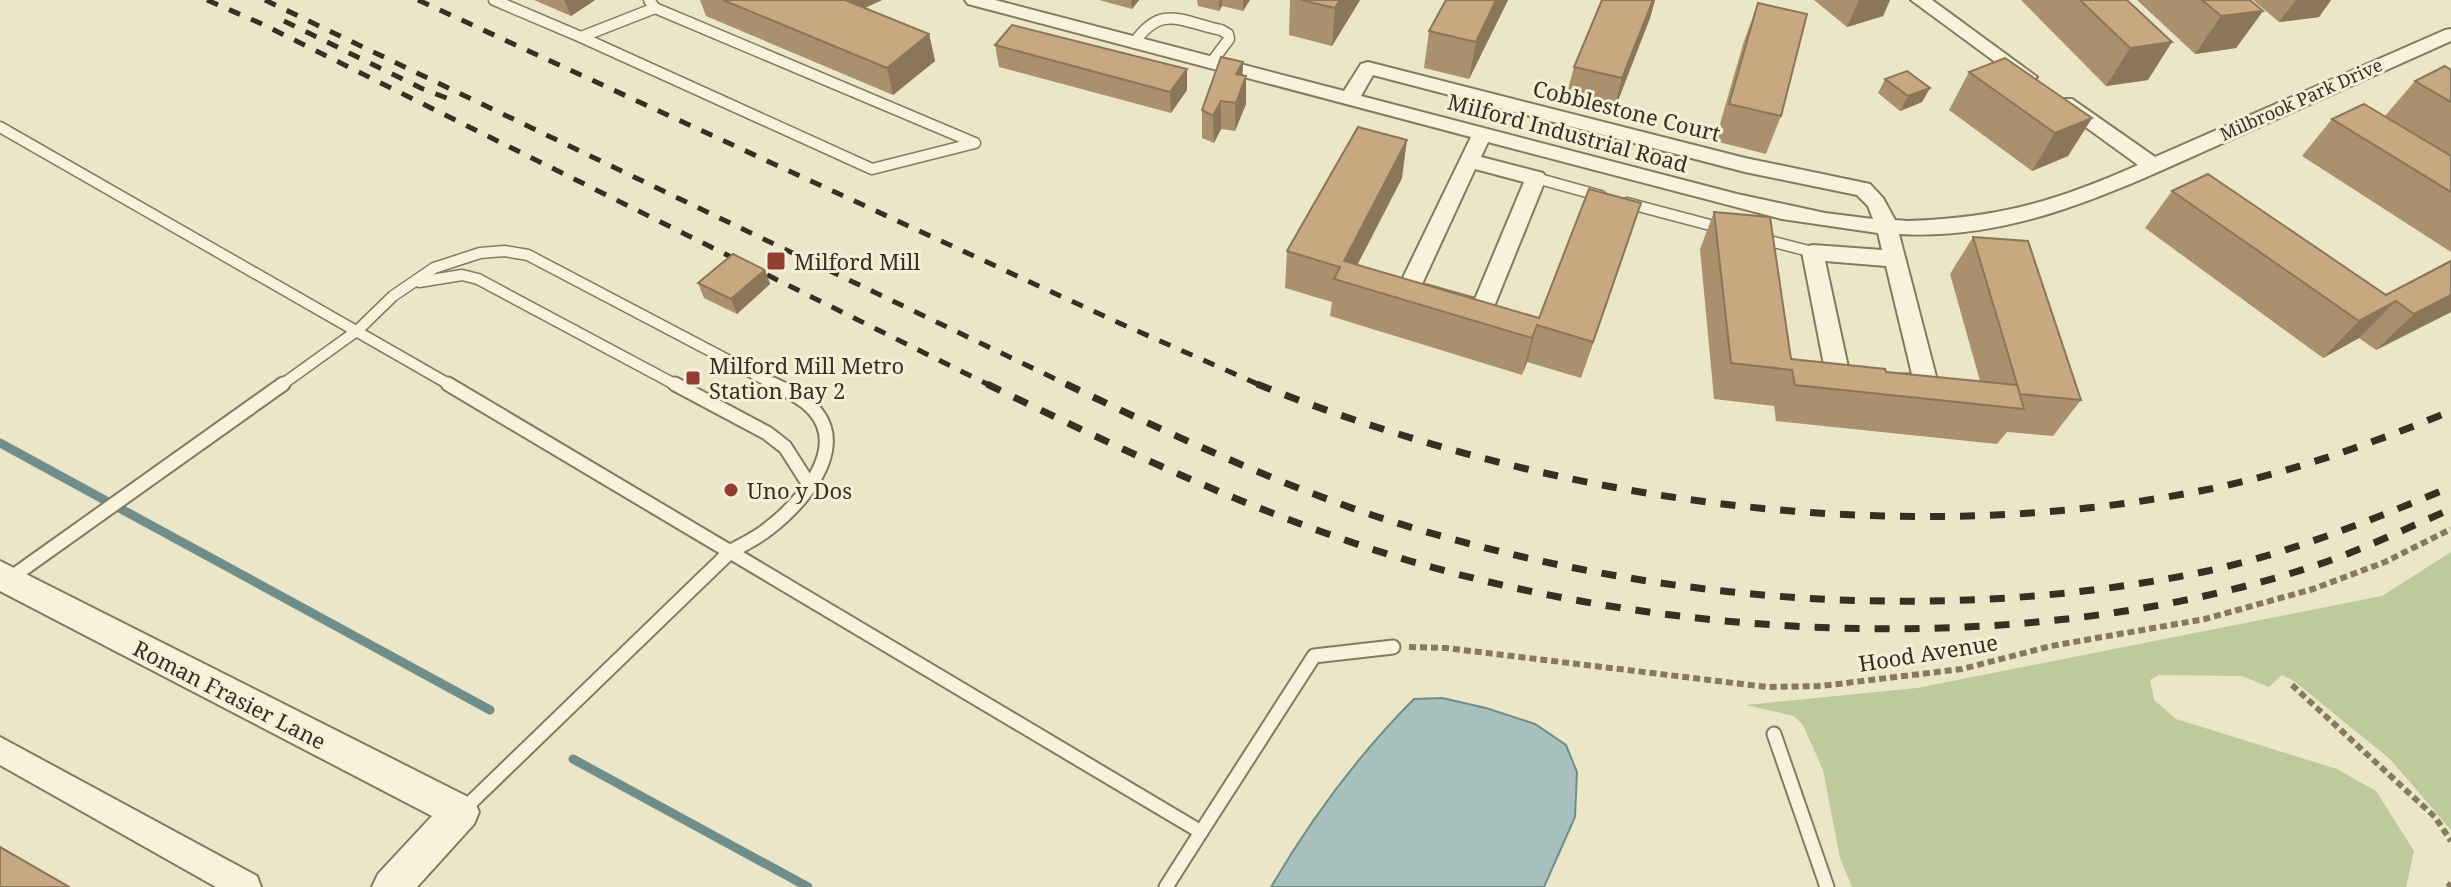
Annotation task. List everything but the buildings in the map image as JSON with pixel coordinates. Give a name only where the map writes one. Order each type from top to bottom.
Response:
[{"type":"street","name":"Milford Industrial Road","points":[[974,0],[1783,213],[1888,229],[1931,229],[2003,221],[2079,199],[2151,164]]},
{"type":"street","points":[[1920,0],[2151,164]]},
{"type":"street","name":"Milbrook Park Drive","points":[[2151,164],[2451,34]]},
{"type":"street","name":"Cobblestone Court","points":[[1349,99],[1368,68],[1745,165],[1854,186],[1872,195],[1888,229]]},
{"type":"street","points":[[1469,161],[1536,178],[1482,309],[1409,288],[1469,161],[1482,134]]},
{"type":"street","points":[[1888,229],[1926,384],[1838,375],[1813,252],[1895,259]]},
{"type":"street","name":"Roman Frasier Lane","points":[[4,577],[461,812]]},
{"type":"street","points":[[0,750],[246,887]]},
{"type":"street","points":[[391,887],[461,812]]},
{"type":"lane","points":[[494,0],[872,169],[975,143],[652,4],[581,37]]},
{"type":"lane","points":[[1134,43],[1147,24],[1161,17],[1221,30],[1228,34],[1229,39],[1211,63]]},
{"type":"lane","points":[[0,127],[358,330],[1201,832]]},
{"type":"lane","points":[[1536,178],[1813,252]]},
{"type":"lane","points":[[1730,231],[1737,201]]},
{"type":"lane","points":[[4,577],[75,532],[358,330],[381,304],[425,273],[467,255],[509,250],[528,255],[796,396],[816,412],[825,431],[827,450],[810,486],[767,531],[731,551],[461,812]]},
{"type":"lane","points":[[410,284],[446,276],[462,275],[478,279],[767,433],[785,447],[810,486]]},
{"type":"lane","points":[[1166,887],[1314,656],[1393,647]]},
{"type":"lane","points":[[1774,734],[1827,887]]},
{"type":"path","name":"Hood Avenue","points":[[1393,647],[1446,648],[1767,687],[1821,686],[1962,669],[2051,646],[2205,619],[2313,589],[2385,562],[2451,529]]},
{"type":"path","points":[[2292,685],[2425,807],[2451,841]]},
{"type":"green space","points":[[2451,552],[2451,830],[2390,759],[2294,681],[2282,675],[2269,687],[2242,676],[2159,675],[2150,680],[2154,700],[2176,719],[2337,769],[2376,791],[2414,851],[2406,887],[1852,887],[1840,858],[1823,770],[1803,725],[1794,716],[1746,705],[1917,688],[2382,596]]},
{"type":"water","points":[[1442,698],[1535,724],[1566,745],[1577,772],[1575,817],[1544,887],[1271,887],[1336,788],[1373,743],[1414,699]]},
{"type":"waterway","points":[[0,443],[490,710]]},
{"type":"waterway","points":[[573,759],[808,887]]},
{"type":"railway","points":[[207,0],[262,24],[991,386]]},
{"type":"railway","points":[[265,0],[1070,386]]},
{"type":"railway","points":[[418,0],[1260,385]]},
{"type":"railway","points":[[284,21],[423,89],[457,102]]},
{"type":"railway","points":[[987,384],[1142,458],[1355,544],[1518,589],[1630,609],[1746,623],[1864,629],[1981,626],[2097,615],[2210,595],[2317,565],[2451,509]]},
{"type":"railway","points":[[1066,384],[1259,472],[1378,517],[1477,546],[1578,569],[1681,586],[1785,597],[1889,601],[1993,599],[2096,590],[2231,566],[2295,547],[2451,487]]},
{"type":"railway","points":[[1260,385],[1369,425],[1485,459],[1603,485],[1724,504],[1845,515],[1966,516],[2087,508],[2205,490],[2330,456],[2451,411]]},
{"type":"place","name":"Milford Mill","points":[[776,261]]},
{"type":"place","name":"Milford Mill Metro Station Bay 2","points":[[693,378]]},
{"type":"place","name":"Uno y Dos","points":[[731,490]]}]
